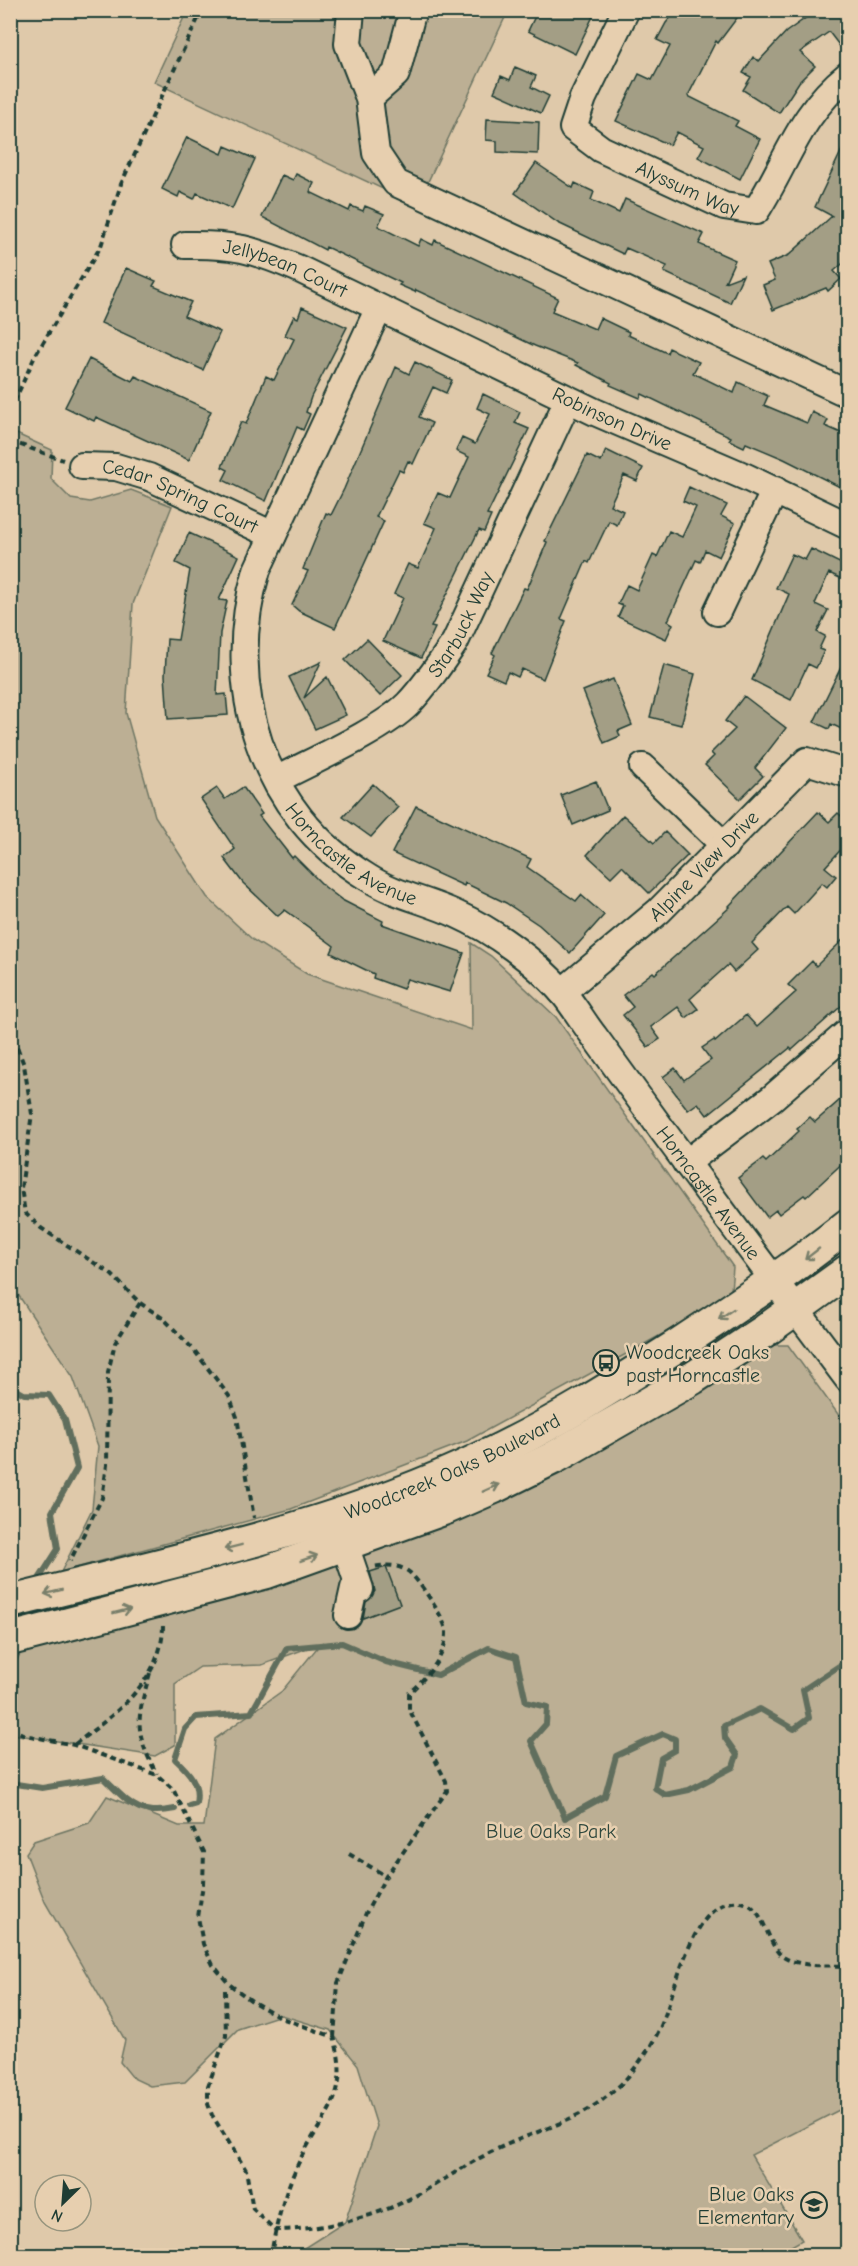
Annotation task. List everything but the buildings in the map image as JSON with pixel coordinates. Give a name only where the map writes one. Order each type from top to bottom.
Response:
[{"type":"main road","name":"Woodcreek Oaks Boulevard","points":[[10,1602],[261,1540],[349,1511],[441,1476],[542,1428],[610,1391],[774,1281],[848,1225]]},
{"type":"main road","name":"Woodcreek Oaks Boulevard","points":[[10,1639],[267,1572],[350,1559],[446,1508],[555,1457],[693,1378],[795,1310],[848,1271]]},
{"type":"street","points":[[351,10],[348,44],[369,98],[376,153],[396,183],[848,394]]},
{"type":"street","points":[[369,98],[396,74],[413,10]]},
{"type":"street","name":"Alyssum Way","points":[[626,10],[583,98],[573,128],[600,149],[714,201],[756,211],[773,185],[811,111],[827,92],[848,75]]},
{"type":"street","name":"Jellybean Court","points":[[185,245],[225,244],[258,252],[297,268],[378,310]]},
{"type":"street","name":"Robinson Drive","points":[[378,310],[568,400],[775,490],[848,526]]},
{"type":"street","name":"Horncastle Avenue","points":[[378,310],[257,570],[248,601],[244,667],[252,724],[276,780],[290,805],[330,851],[368,878],[410,899],[455,914],[500,939],[562,992],[795,1310]]},
{"type":"street","name":"Starbuck Way","points":[[276,780],[387,719],[406,706],[434,674],[455,642],[568,400]]},
{"type":"street","name":"Cedar Spring Court","points":[[82,466],[116,467],[148,477],[273,536]]},
{"type":"street","points":[[717,612],[775,490]]},
{"type":"street","name":"Alpine View Drive","points":[[562,992],[659,911],[807,761],[848,774]]},
{"type":"street","points":[[643,767],[725,846]]},
{"type":"street","points":[[686,1163],[772,1098],[848,1032]]},
{"type":"street","points":[[795,1310],[848,1379]]},
{"type":"street","points":[[348,1615],[354,1588],[360,1588],[350,1559]]},
{"type":"path","points":[[10,411],[35,356],[101,246],[121,184],[202,10]]},
{"type":"path","points":[[10,441],[82,466]]},
{"type":"path","points":[[10,1028],[24,1065],[32,1113],[21,1188],[25,1212],[41,1228],[111,1274],[140,1303],[164,1319],[194,1350],[229,1396],[237,1417],[250,1502],[261,1540]]},
{"type":"path","points":[[67,1568],[102,1498],[107,1464],[108,1372],[115,1343],[140,1303]]},
{"type":"path","points":[[271,2256],[280,2205],[299,2162],[337,2096],[341,2076],[334,2037],[338,1983],[366,1913],[386,1876],[447,1791],[446,1781],[409,1709],[409,1693],[441,1657],[446,1630],[439,1613],[409,1572],[389,1564],[371,1567],[350,1559]]},
{"type":"path","points":[[159,1601],[163,1627],[161,1643],[138,1714],[143,1750],[157,1774],[173,1789],[204,1852],[203,1884],[198,1917],[203,1944],[213,1965],[229,1984],[253,2002],[284,2019],[334,2037]]},
{"type":"path","points":[[74,1745],[119,1711],[137,1691],[152,1667]]},
{"type":"path","points":[[10,1728],[25,1735],[74,1745],[157,1774]]},
{"type":"path","points":[[348,1854],[386,1876]]},
{"type":"path","points":[[275,2230],[345,2222],[399,2204],[506,2145],[570,2121],[594,2107],[624,2080],[644,2056],[660,2028],[699,1929],[712,1912],[728,1903],[747,1905],[761,1916],[774,1947],[783,1957],[793,1961],[848,1966]]},
{"type":"path","points":[[225,1990],[226,2036],[208,2086],[208,2104],[212,2115],[246,2170],[253,2209],[275,2230]]},
{"type":"green space","points":[[187,11],[508,11],[417,205],[154,82]]},
{"type":"green space","points":[[10,431],[52,450],[51,479],[71,499],[90,502],[131,490],[172,506],[133,604],[126,713],[155,816],[207,897],[253,940],[307,974],[472,1030],[471,943],[491,956],[556,1017],[733,1267],[731,1290],[701,1313],[467,1441],[291,1509],[61,1572],[92,1509],[98,1446],[73,1377],[11,1284]]},
{"type":"green space","name":"Blue Oaks Park","points":[[771,1345],[788,1345],[848,1428],[847,2106],[751,2155],[802,2240],[774,2256],[293,2255],[345,2222],[377,2126],[358,2065],[330,2030],[281,2015],[238,2029],[185,2082],[150,2086],[133,2078],[120,2062],[125,2040],[45,1902],[26,1853],[34,1841],[89,1823],[107,1796],[179,1826],[204,1826],[215,1739],[282,1691],[321,1643],[262,1665],[200,1667],[175,1684],[175,1745],[155,1756],[12,1734],[10,1674],[23,1648],[473,1510],[639,1427]]},
{"type":"waterway","points":[[10,1386],[24,1394],[49,1395],[65,1420],[77,1468],[52,1512],[58,1549],[35,1585]]},
{"type":"waterway","points":[[189,1805],[196,1803],[195,1784],[189,1773],[175,1759],[185,1729],[196,1717],[251,1713],[287,1648],[342,1643],[386,1662],[438,1675],[489,1648],[516,1657],[526,1702],[547,1707],[546,1724],[531,1741],[565,1818],[605,1796],[616,1756],[663,1734],[675,1739],[675,1750],[661,1758],[655,1788],[665,1795],[689,1790],[733,1767],[737,1755],[725,1738],[724,1726],[760,1709],[794,1729],[809,1718],[803,1690],[839,1666],[848,1668]]},
{"type":"waterway","points":[[10,1783],[42,1788],[103,1778],[127,1800],[142,1809],[151,1811],[175,1809]]},
{"type":"place","name":"Woodcreek Oaks past Horncastle","points":[[606,1363]]},
{"type":"place","name":"Blue Oaks Elementary","points":[[814,2205]]}]
